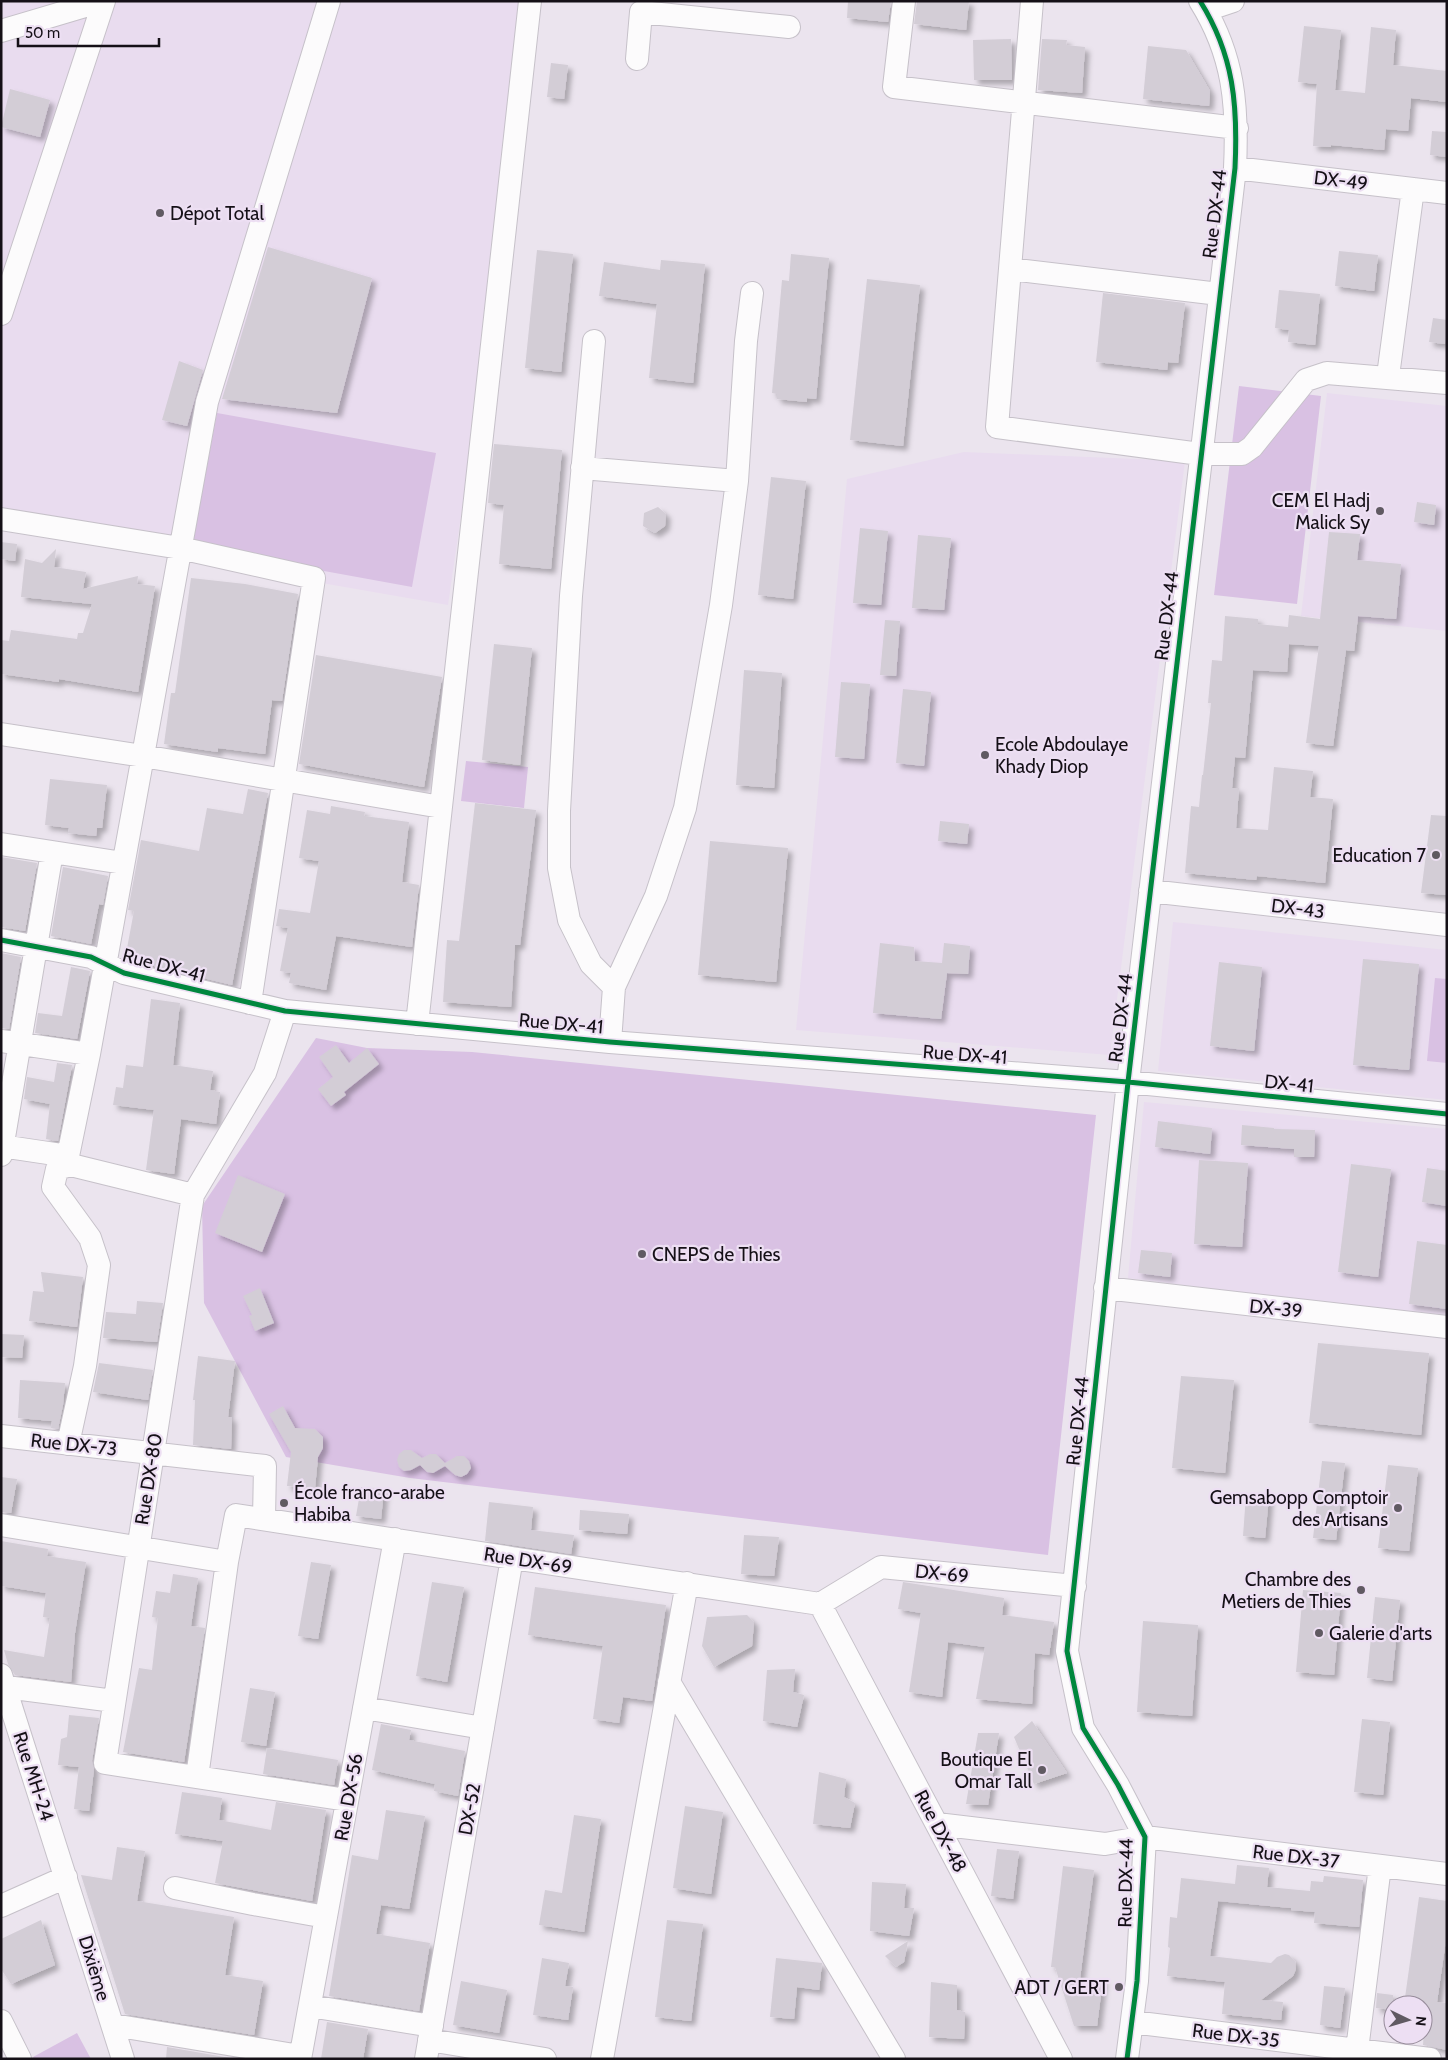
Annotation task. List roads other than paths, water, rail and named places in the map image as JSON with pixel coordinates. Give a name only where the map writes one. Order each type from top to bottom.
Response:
[{"type":"street","points":[[1,31],[103,1]]},
{"type":"street","points":[[1,314],[103,1]]},
{"type":"street","points":[[68,1444],[85,1366],[99,1265],[90,1238],[53,1187],[57,1169],[70,1160],[207,402],[329,1]]},
{"type":"street","points":[[416,1024],[530,1]]},
{"type":"street","points":[[904,1],[894,87],[1237,128]]},
{"type":"street","points":[[1032,1],[997,427],[1200,454],[1242,454],[1252,446],[1306,380],[1327,373],[1388,376],[1447,382]]},
{"type":"street","points":[[1204,4],[1233,1]]},
{"type":"street","name":"Rue DX-44","points":[[1127,2059],[1137,1981],[1145,1837],[1118,1785],[1083,1728],[1067,1651],[1128,1082],[1200,454],[1235,168],[1237,128],[1235,95],[1227,59],[1204,4]]},
{"type":"street","points":[[637,60],[641,12],[789,27]]},
{"type":"street","name":"DX-49","points":[[1235,168],[1447,193]]},
{"type":"street","points":[[1388,376],[1413,189]]},
{"type":"street","points":[[1010,269],[1220,294]]},
{"type":"street","points":[[610,1042],[614,988],[656,896],[685,808],[721,605],[737,481],[746,341],[752,293]]},
{"type":"street","points":[[594,341],[570,596],[559,811],[559,868],[568,920],[590,964],[614,988]]},
{"type":"street","points":[[582,468],[737,481]]},
{"type":"street","points":[[1,519],[180,548],[314,578],[250,1003]]},
{"type":"street","points":[[1,734],[143,756],[440,807]]},
{"type":"street","points":[[1,844],[123,863]]},
{"type":"street","points":[[52,852],[36,946],[10,1043],[2,1149],[70,1160],[193,1195],[265,1074],[285,1011]]},
{"type":"street","name":"DX-43","points":[[1150,891],[1447,925]]},
{"type":"street","name":"Rue DX-41","points":[[1,940],[92,957],[124,973],[285,1011],[610,1042],[1128,1082]]},
{"type":"street","points":[[10,1043],[89,1054]]},
{"type":"street","name":"DX-41","points":[[1128,1082],[1447,1114]]},
{"type":"street","name":"Rue DX-80","points":[[193,1195],[104,1764],[197,1777]]},
{"type":"street","name":"DX-39","points":[[1105,1288],[1447,1327]]},
{"type":"street","name":"Rue DX-73","points":[[1,1436],[265,1466],[264,1519]]},
{"type":"street","name":"Rue DX-69","points":[[227,1562],[236,1514],[820,1604]]},
{"type":"street","points":[[1,1525],[227,1562],[197,1777],[347,1800]]},
{"type":"street","name":"Rue DX-56","points":[[300,2057],[395,1539]]},
{"type":"street","name":"DX-52","points":[[429,2041],[512,1558]]},
{"type":"street","name":"DX-69","points":[[820,1604],[881,1567],[1075,1586]]},
{"type":"street","points":[[602,2059],[686,1583]]},
{"type":"street","name":"Rue DX-48","points":[[820,1604],[1061,2059]]},
{"type":"street","points":[[4,1681],[114,1701]]},
{"type":"street","name":"Rue MH-24","points":[[4,1681],[66,1877]]},
{"type":"street","points":[[669,1682],[894,2059]]},
{"type":"street","points":[[364,1708],[483,1728]]},
{"type":"street","name":"Rue DX-37","points":[[937,1824],[1105,1844],[1145,1837],[1447,1874]]},
{"type":"street","points":[[1357,2050],[1380,1866]]},
{"type":"street","points":[[1,1906],[66,1877]]},
{"type":"street","name":"Dixième","points":[[66,1877],[123,2059]]},
{"type":"street","points":[[175,1888],[326,1917]]},
{"type":"street","points":[[310,2006],[429,2041],[545,2059]]},
{"type":"street","points":[[1,2021],[20,2059]]},
{"type":"street","name":"Rue DX-35","points":[[1132,2022],[1430,2059]]},
{"type":"street","points":[[113,2025],[300,2057]]},
{"type":"place","name":"Dépot Total","points":[[160,213]]},
{"type":"place","name":"CEM El Hadj Malick Sy","points":[[1380,511]]},
{"type":"place","name":"Ecole Abdoulaye Khady Diop","points":[[985,755]]},
{"type":"place","name":"Education 7","points":[[1436,855]]},
{"type":"place","name":"CNEPS de Thies","points":[[642,1254]]},
{"type":"place","name":"École franco-arabe Habiba","points":[[284,1503]]},
{"type":"place","name":"Gemsabopp Comptoir des Artisans","points":[[1398,1508]]},
{"type":"place","name":"Chambre des Metiers de Thies","points":[[1361,1590]]},
{"type":"place","name":"Galerie d'arts","points":[[1319,1633]]},
{"type":"place","name":"Boutique El Omar Tall","points":[[1042,1770]]},
{"type":"place","name":"ADT / GERT","points":[[1119,1987]]}]
